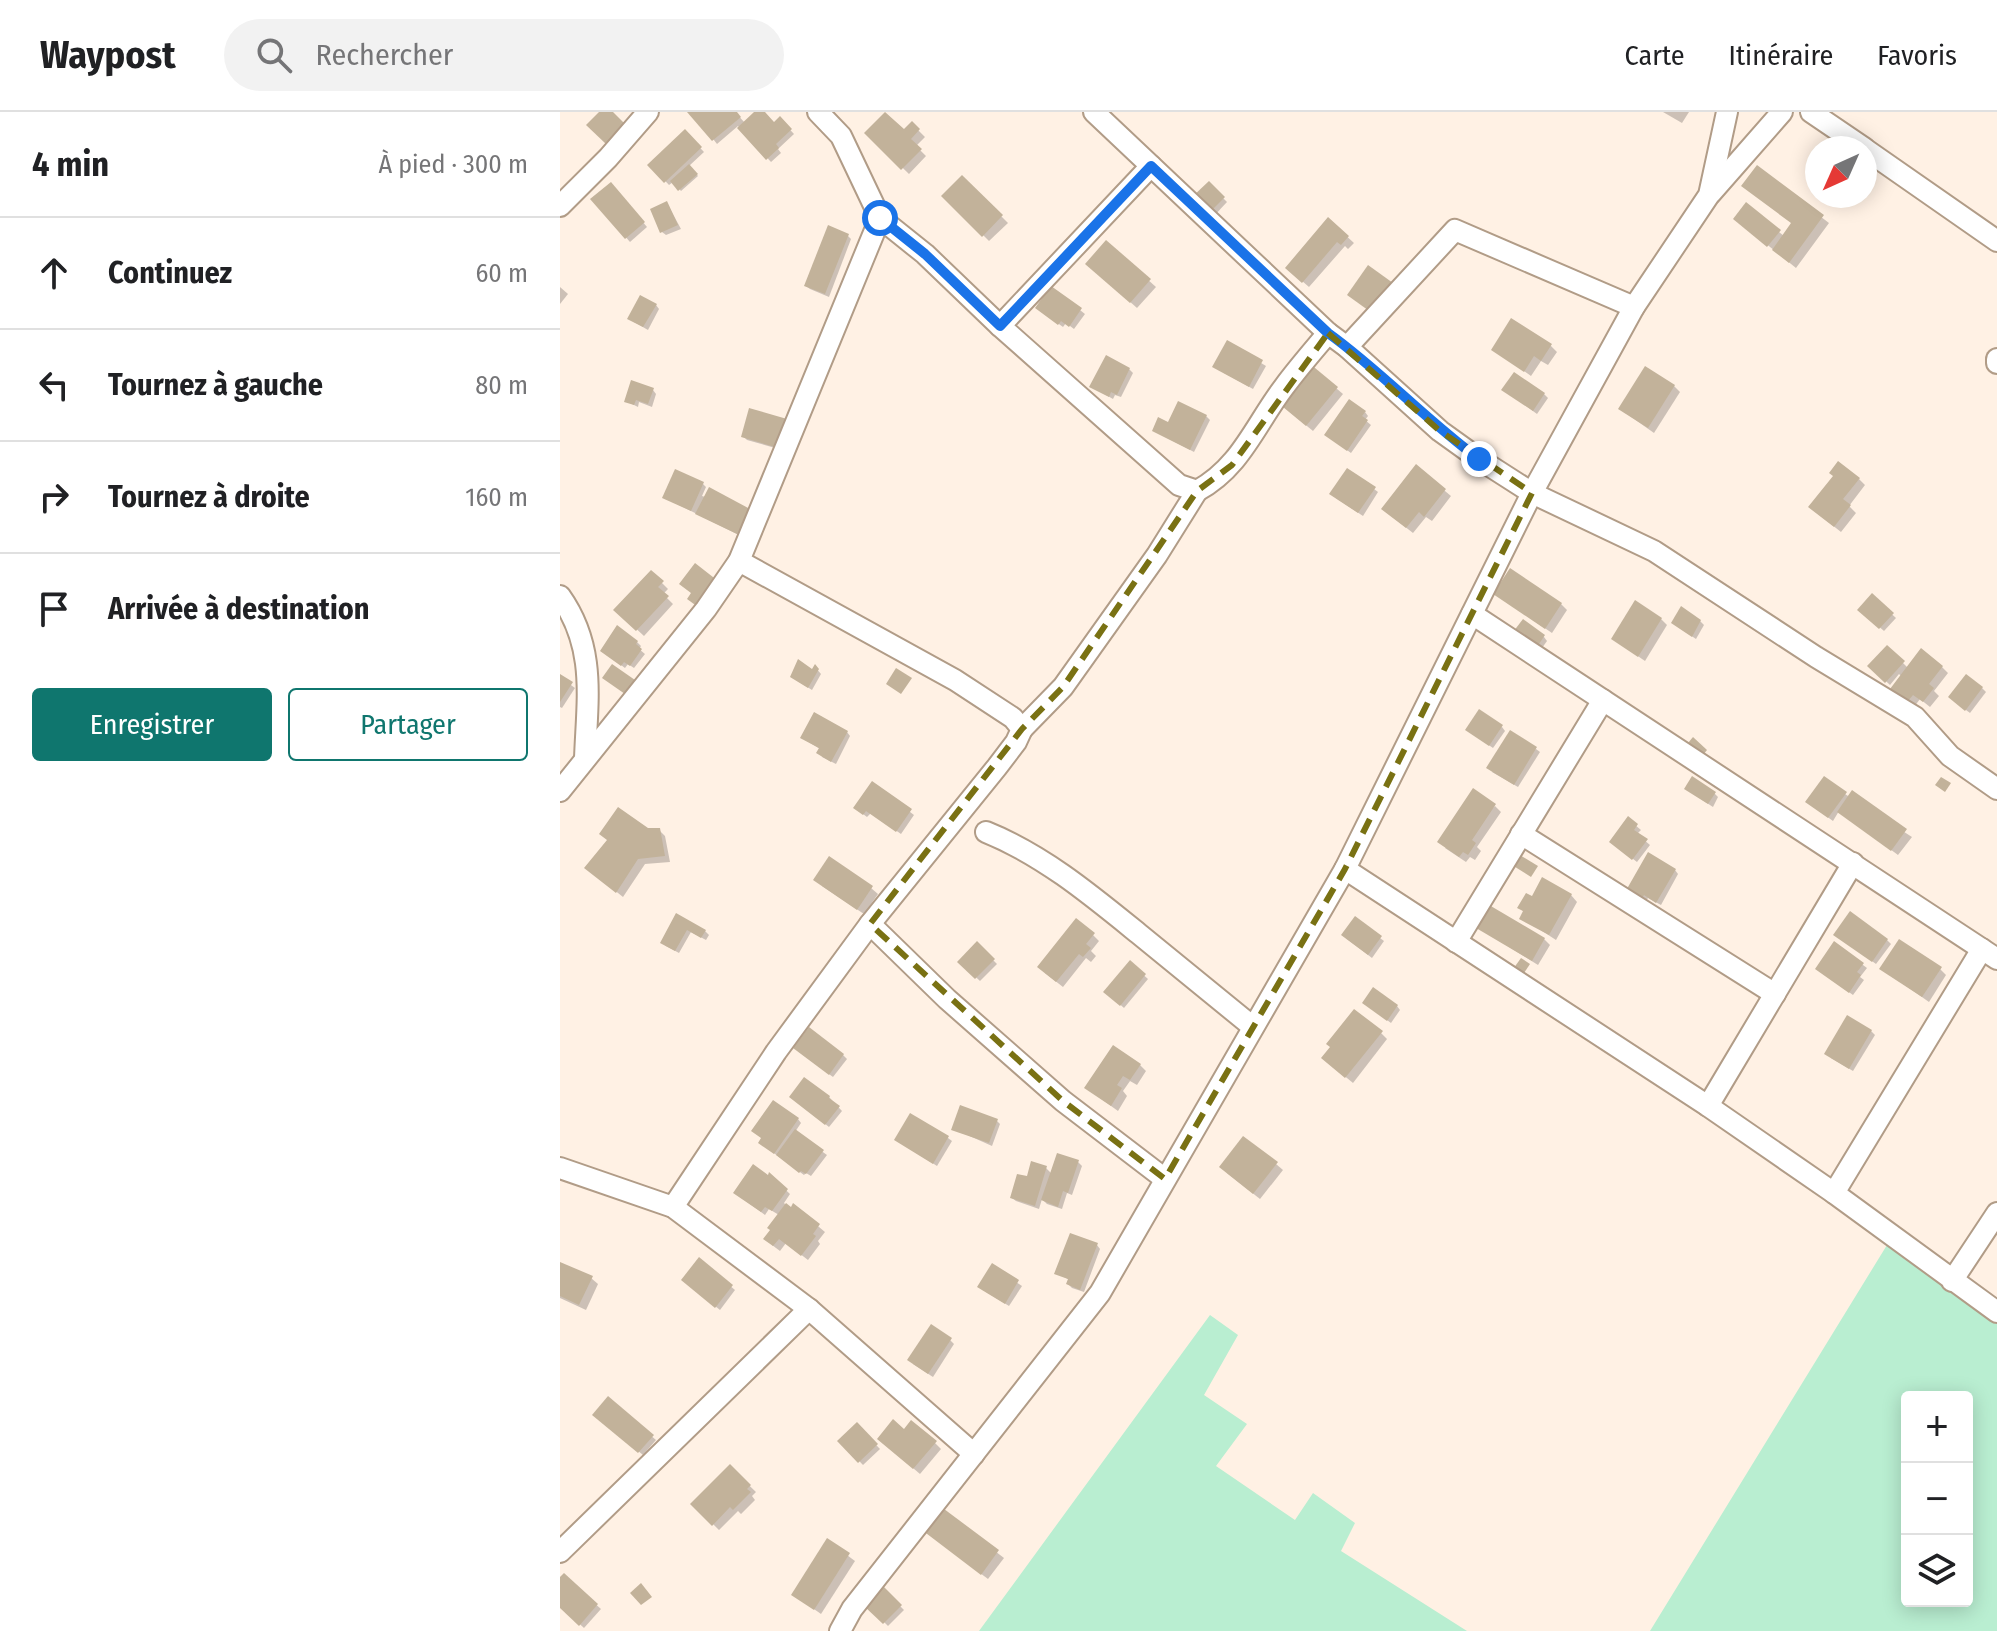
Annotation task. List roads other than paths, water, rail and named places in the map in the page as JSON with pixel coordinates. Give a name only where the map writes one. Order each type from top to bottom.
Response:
[{"type":"street","points":[[560,206],[648,112]]},
{"type":"street","points":[[818,112],[841,136],[880,218],[925,254],[1000,326],[1179,485],[1197,491]]},
{"type":"street","points":[[841,136],[844,112]]},
{"type":"street","points":[[1094,112],[1328,333],[1440,431],[1532,493],[1654,551],[1816,657],[1915,717],[1950,756],[1997,789]]},
{"type":"street","points":[[1709,195],[1727,112]]},
{"type":"street","points":[[1811,112],[1847,136]]},
{"type":"street","points":[[840,1631],[852,1609],[1100,1293],[1345,869],[1532,493],[1634,307],[1709,195],[1774,114]]},
{"type":"street","points":[[1877,156],[1997,241]]},
{"type":"street","points":[[1000,326],[1151,166]]},
{"type":"street","points":[[560,791],[706,609],[739,561],[880,218]]},
{"type":"street","points":[[1347,347],[1455,230],[1634,307]]},
{"type":"street","points":[[673,1207],[776,1052],[870,924],[997,767],[1022,729],[1063,687],[1157,555],[1197,491],[1232,465],[1284,387],[1328,333]]},
{"type":"street","points":[[739,561],[982,696],[1013,718],[1022,729]]},
{"type":"street","points":[[560,596],[572,615],[589,668],[585,759]]},
{"type":"street","points":[[1472,614],[1989,954],[1834,1193]]},
{"type":"street","points":[[1456,942],[1603,700]]},
{"type":"street","points":[[986,832],[1019,845],[1050,865],[1253,1027]]},
{"type":"street","points":[[1521,834],[1775,994]]},
{"type":"street","points":[[1708,1106],[1853,863]]},
{"type":"street","points":[[1345,869],[1708,1106],[1997,1312]]},
{"type":"street","points":[[870,924],[947,999],[1063,1101],[1165,1179]]},
{"type":"street","points":[[560,1168],[673,1207],[809,1309],[974,1454]]},
{"type":"street","points":[[1952,1281],[1997,1213]]},
{"type":"street","points":[[560,1552],[809,1309]]}]
